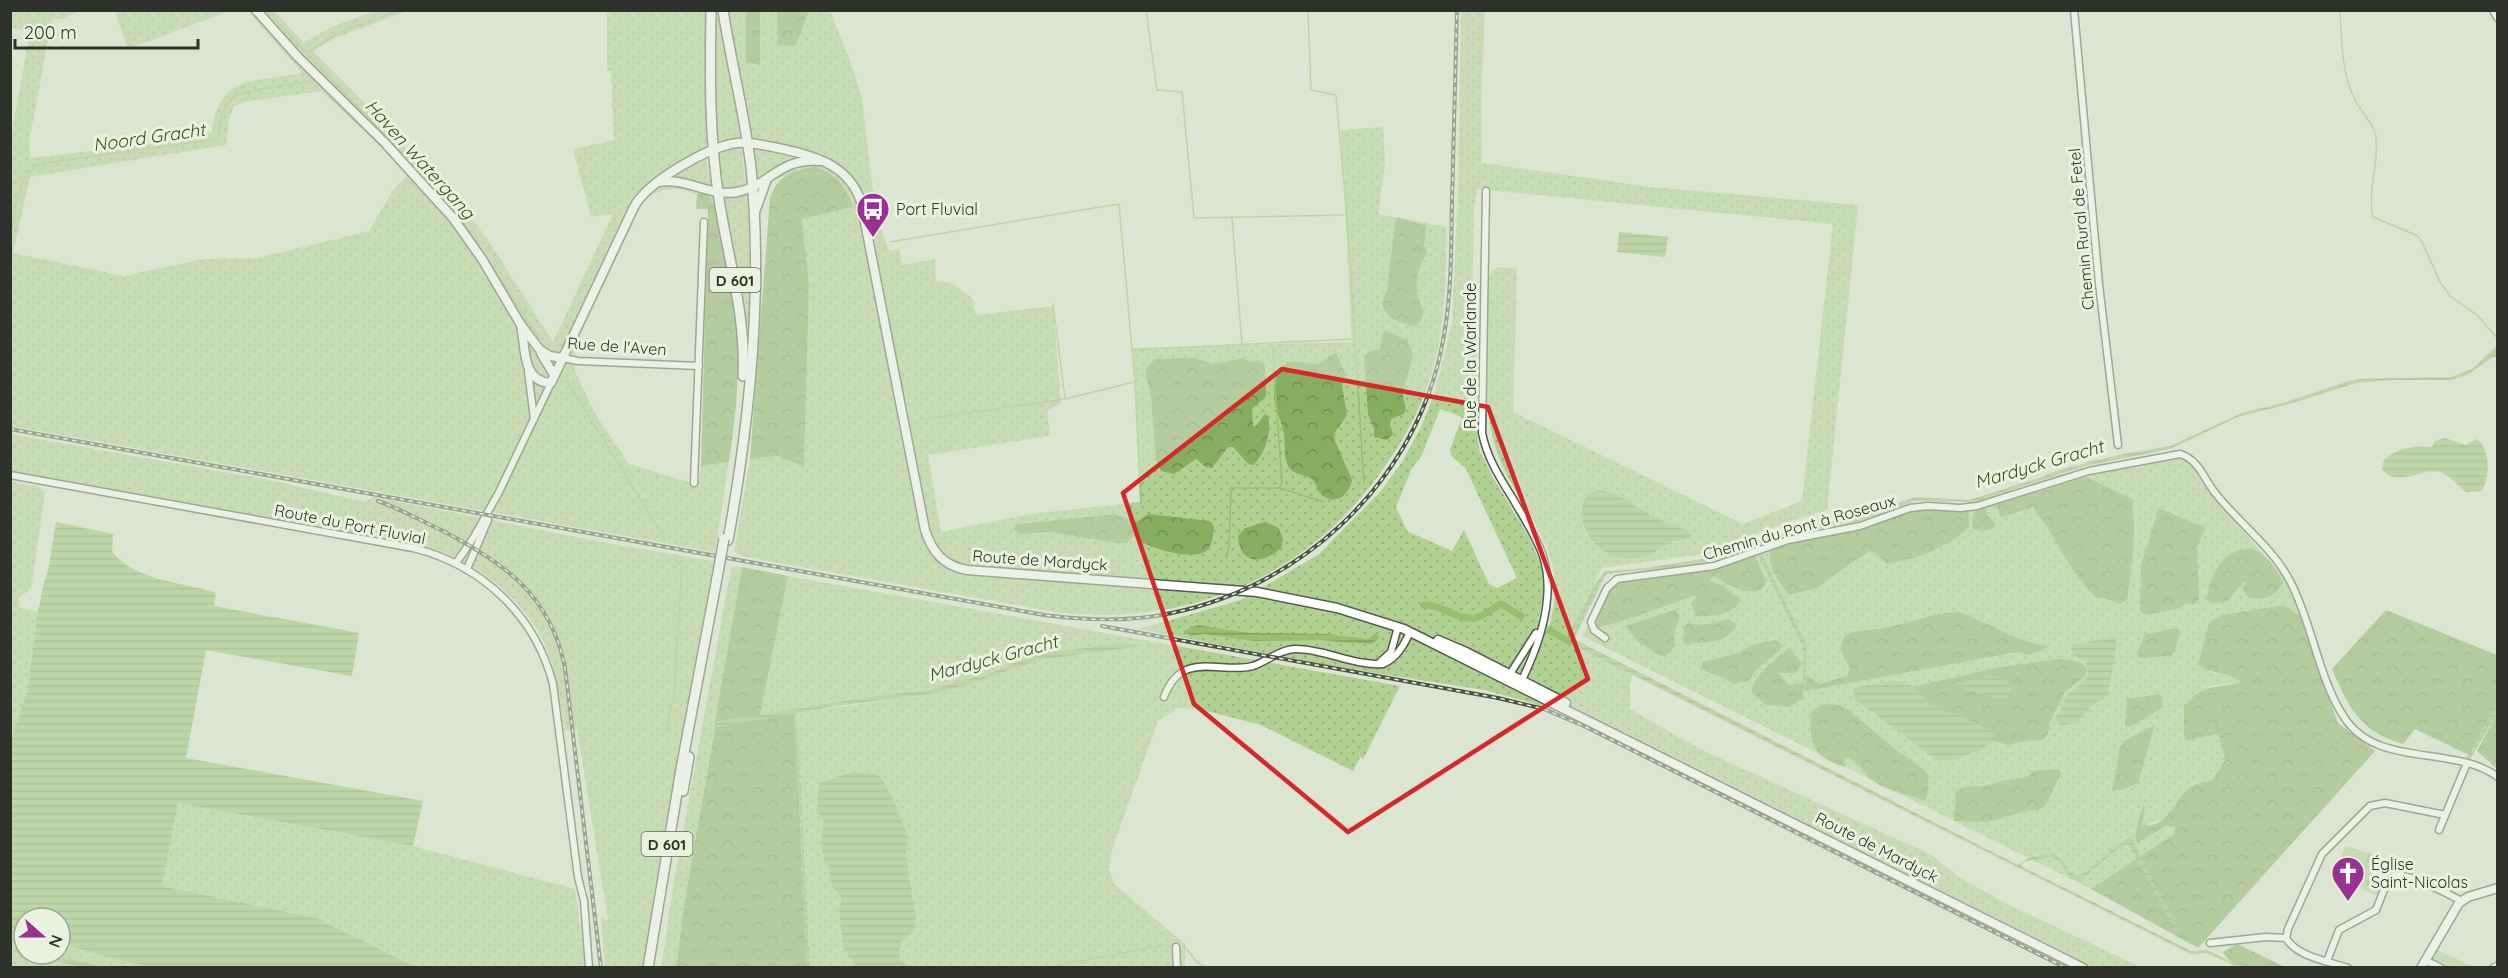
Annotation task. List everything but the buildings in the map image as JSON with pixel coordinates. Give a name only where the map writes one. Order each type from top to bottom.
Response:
[{"type":"main road","name":"Rue de l'Aven","points":[[256,10],[293,52],[380,138],[453,218],[537,347],[553,379]]},
{"type":"main road","name":"D 601","points":[[711,10],[713,151],[718,192],[738,299],[743,357],[738,445],[726,540]]},
{"type":"main road","name":"D 601","points":[[652,968],[719,578],[740,477],[747,404],[755,278],[754,215],[747,143],[723,10]]},
{"type":"main road","points":[[2494,10],[2498,17]]},
{"type":"main road","name":"Route de Mardyck","points":[[553,379],[635,204],[645,190],[665,175],[733,143],[747,143],[804,153],[828,162],[848,177],[861,202],[925,530],[933,549],[942,560],[952,566],[967,570],[1271,594],[1337,608],[1454,646],[1508,677],[1658,754],[2083,968]]},
{"type":"main road","points":[[655,183],[679,181],[718,192],[734,193],[752,187],[781,168],[799,162],[828,162]]},
{"type":"main road","points":[[754,215],[768,177]]},
{"type":"main road","name":"Rue de l'Aven","points":[[521,325],[528,371]]},
{"type":"main road","name":"Rue de l'Aven","points":[[537,347],[547,355],[563,358]]},
{"type":"main road","points":[[528,371],[539,381],[553,379]]},
{"type":"main road","name":"D 601","points":[[648,968],[675,803],[719,578]]},
{"type":"main road","points":[[2423,964],[2462,901],[2498,888]]},
{"type":"street","name":"Chemin Rural de Fetel","points":[[2073,10],[2099,284],[2118,446]]},
{"type":"street","name":"Rue de la Warlande","points":[[1486,191],[1482,433],[1492,463],[1531,530],[1543,556],[1548,590],[1539,636],[1520,683]]},
{"type":"street","points":[[694,483],[704,222]]},
{"type":"street","name":"Rue de l'Aven","points":[[563,358],[578,361],[699,366]]},
{"type":"street","points":[[528,371],[534,419]]},
{"type":"street","points":[[467,569],[499,492],[553,379]]},
{"type":"street","name":"Chemin du Pont à Roseaux","points":[[1605,638],[1594,630],[1591,622],[1607,588],[1612,582],[1620,579],[1704,569],[1800,538],[1860,526],[1910,508],[1977,506],[2089,471],[2169,454],[2184,455],[2198,466],[2212,490],[2286,574],[2297,596],[2335,700],[2349,725],[2365,738],[2384,747],[2467,763],[2484,768],[2498,777]]},
{"type":"street","name":"Route du Port Fluvial","points":[[10,475],[400,546],[433,554],[456,563],[497,591],[520,615],[537,641],[550,672],[560,722],[578,877],[584,901],[589,968]]},
{"type":"street","points":[[456,563],[474,537],[499,492]]},
{"type":"street","name":"Rue de la Warlande","points":[[1508,677],[1531,643],[1545,613]]},
{"type":"street","points":[[1370,663],[1381,661],[1388,656],[1398,627]]},
{"type":"street","points":[[1164,696],[1173,681],[1191,669],[1212,665],[1247,667],[1293,650],[1382,664],[1389,661],[1403,647],[1410,632]]},
{"type":"street","points":[[2439,830],[2467,763]]},
{"type":"street","points":[[2348,968],[2305,953],[2290,944],[2286,938],[2322,854],[2370,806],[2385,802],[2445,815]]},
{"type":"street","points":[[2326,961],[2339,930],[2372,913],[2379,906],[2389,879],[2396,875],[2462,901]]},
{"type":"street","points":[[2210,943],[2266,937],[2286,938]]},
{"type":"street","points":[[1176,947],[1177,968]]},
{"type":"street","points":[[2423,964],[2441,968]]},
{"type":"street","points":[[2493,968],[2498,965]]},
{"type":"highlighted area","points":[[1282,369],[1488,407],[1588,679],[1348,832],[1194,704],[1123,493]]},
{"type":"green space","points":[[115,10],[225,11],[128,49]]},
{"type":"green space","points":[[719,10],[746,188],[751,269],[748,324],[745,324],[716,143],[713,60]]},
{"type":"green space","points":[[11,11],[80,11],[61,19],[52,19],[29,143],[31,158],[149,144],[212,132],[216,113],[222,100],[231,90],[254,80],[302,73],[248,11],[274,11],[304,43],[329,28],[375,11],[407,11],[335,38],[313,51],[358,96],[476,224],[553,342],[613,214],[591,217],[573,149],[614,140],[611,73],[607,69],[607,11],[707,11],[707,163],[714,204],[707,196],[674,189],[664,190],[644,199],[575,346],[575,371],[596,415],[629,464],[698,485],[701,466],[729,462],[715,552],[11,426],[11,136],[30,32],[11,28]],"holes":[[[321,91],[378,144],[407,176],[393,190],[369,231],[257,258],[202,259],[124,276],[13,253],[30,177],[226,145],[229,120],[234,106],[244,102]]]},
{"type":"green space","points":[[727,11],[830,11],[850,60],[862,99],[876,216],[889,251],[899,249],[903,265],[935,259],[936,281],[951,283],[973,299],[976,315],[1053,306],[1061,403],[1047,411],[1050,436],[928,455],[941,532],[1030,514],[1140,502],[1133,348],[1352,342],[1341,130],[1383,127],[1385,165],[1378,214],[1447,227],[1444,301],[1436,357],[1427,389],[1415,415],[1402,440],[1378,476],[1347,513],[1313,544],[1276,569],[1236,589],[1194,603],[1149,612],[1103,615],[1056,612],[745,557],[734,552],[750,459],[778,456],[804,466],[809,285],[802,219],[853,207],[800,169],[779,178],[758,178]]},
{"type":"green space","points":[[746,11],[760,11],[760,65],[746,62]]},
{"type":"green space","points":[[777,11],[808,11],[796,46],[778,45]]},
{"type":"green space","points":[[1461,11],[1485,11],[1481,102],[1482,163],[1651,187],[1858,205],[1827,510],[1788,522],[1704,554],[1602,568],[1567,637],[1561,634],[1560,638],[1633,675],[1630,682],[1630,709],[1702,750],[1932,855],[1957,876],[2011,906],[2141,967],[2070,967],[1570,717],[1529,702],[1484,690],[1331,666],[1139,629],[1241,600],[1319,554],[1381,491],[1402,462],[1421,427],[1435,392],[1452,323],[1458,192]],"holes":[[[1478,189],[1833,224],[1802,501],[1743,524],[1513,412],[1517,269],[1498,267],[1489,274],[1486,352],[1488,411],[1499,456],[1546,547],[1553,570],[1555,596],[1549,626],[1538,620],[1544,597],[1544,572],[1529,537],[1492,476],[1479,449],[1475,418],[1478,306],[1472,306],[1474,205]],[[1440,409],[1462,417],[1450,450],[1451,455],[1466,469],[1517,578],[1497,588],[1489,584],[1464,530],[1452,551],[1407,531],[1396,507],[1412,468],[1422,455]]]},
{"type":"green space","points":[[815,167],[835,177],[847,193],[853,207],[802,219],[809,285],[804,467],[778,456],[750,459],[770,198],[777,184],[787,175]]},
{"type":"green space","points":[[704,193],[712,200],[715,207],[734,307],[738,368],[729,462],[701,466],[708,209],[696,209],[697,195]]},
{"type":"green space","points":[[1398,217],[1426,226],[1424,246],[1427,254],[1419,270],[1417,281],[1423,313],[1416,326],[1395,320],[1385,311],[1383,305],[1387,291],[1395,223]]},
{"type":"green space","points":[[1384,330],[1407,340],[1412,354],[1403,395],[1405,411],[1404,414],[1391,419],[1393,434],[1387,440],[1374,437],[1374,429],[1368,414],[1364,357],[1368,352],[1380,349]]},
{"type":"green space","points":[[1336,353],[1346,375],[1342,386],[1347,415],[1334,434],[1352,480],[1345,494],[1332,499],[1320,493],[1312,479],[1292,471],[1288,466],[1283,429],[1274,398],[1276,371],[1282,366],[1291,362],[1317,364]]},
{"type":"green space","points":[[1195,358],[1214,364],[1242,358],[1251,362],[1258,360],[1265,366],[1266,396],[1252,409],[1253,426],[1256,426],[1265,414],[1268,416],[1269,429],[1264,449],[1253,465],[1248,464],[1233,447],[1228,447],[1212,468],[1206,467],[1196,459],[1174,474],[1161,471],[1156,460],[1151,397],[1145,370],[1155,359]]},
{"type":"green space","points":[[10,434],[275,481],[365,502],[374,497],[602,542],[714,561],[659,865],[644,967],[605,967],[601,917],[608,920],[577,729],[565,731],[554,671],[536,628],[525,612],[497,584],[464,562],[447,554],[408,543],[11,471]]},
{"type":"green space","points":[[2175,458],[2195,465],[2215,498],[2289,584],[2300,616],[2284,605],[2210,672],[2235,677],[2241,682],[2209,686],[2188,741],[2218,734],[2225,760],[2212,782],[2198,782],[2175,804],[2167,818],[2142,825],[2145,807],[2143,805],[2135,835],[2137,842],[2166,826],[2175,827],[2174,834],[2091,889],[1582,636],[1611,588],[1726,566],[1772,548],[1929,508],[1960,511],[1983,509],[2107,471]]},
{"type":"green space","points":[[2086,477],[2134,500],[2132,511],[2134,538],[2130,582],[2127,600],[2120,604],[2105,598],[2097,598],[2089,589],[2069,564],[2034,507],[2001,517],[1996,505]]},
{"type":"green space","points":[[11,482],[37,486],[45,492],[31,589],[18,598],[20,608],[38,611],[28,688],[11,741]]},
{"type":"green space","points":[[1929,508],[1969,510],[1969,527],[1941,547],[1898,562],[1887,564],[1875,553],[1869,551],[1816,588],[1789,595],[1771,566],[1772,548],[1904,512]]},
{"type":"green space","points":[[1987,508],[1987,514],[1995,524],[1994,528],[1983,531],[1972,528],[1974,511]]},
{"type":"green space","points":[[2159,508],[2204,527],[2205,530],[2197,545],[2199,600],[2194,605],[2187,603],[2180,608],[2145,615],[2140,611],[2141,565]]},
{"type":"green space","points":[[1115,514],[1137,522],[1148,514],[1210,521],[1214,527],[1212,539],[1207,550],[1192,555],[1159,549],[1134,536],[1126,543],[1116,543],[1050,532],[1019,534],[1014,529],[1015,525],[1019,524]]},
{"type":"green space","points":[[1265,522],[1279,528],[1283,540],[1281,548],[1274,554],[1260,559],[1247,557],[1240,546],[1238,536],[1245,528]]},
{"type":"green space","points":[[2250,548],[2266,557],[2278,572],[2283,583],[2280,588],[2268,597],[2248,597],[2242,589],[2246,584],[2243,581],[2228,601],[2215,603],[2207,600],[2213,576],[2223,560],[2232,553]]},
{"type":"green space","points":[[1755,555],[1766,582],[1761,590],[1742,590],[1714,576],[1709,580],[1723,586],[1741,600],[1727,612],[1696,616],[1691,604],[1697,595],[1628,619],[1597,626],[1599,608],[1605,596],[1618,582],[1705,570]]},
{"type":"green space","points":[[742,567],[685,899],[676,967],[661,968],[673,887],[731,568]]},
{"type":"green space","points":[[742,567],[788,576],[760,715],[715,722]]},
{"type":"green space","points":[[788,576],[1400,686],[1363,759],[1360,757],[1353,771],[1261,725],[1199,709],[1179,708],[1158,721],[1112,850],[1109,869],[1114,884],[1185,944],[1185,968],[810,967],[798,728],[795,713],[938,693],[1039,660],[1141,646],[1127,643],[1035,654],[990,673],[928,690],[855,699],[760,715]]},
{"type":"green space","points":[[2284,605],[2300,616],[2338,723],[2375,751],[2198,948],[2091,889],[2174,834],[2175,827],[2166,826],[2137,843],[2135,835],[2143,805],[2145,807],[2142,825],[2154,824],[2163,820],[2189,789],[2198,783],[2212,781],[2225,760],[2218,734],[2187,741],[2184,734],[2184,706],[2192,698],[2210,688],[2241,682],[2231,676],[2198,665],[2209,622],[2222,615]]},
{"type":"green space","points":[[1675,610],[1680,616],[1674,633],[1675,647],[1665,656],[1649,649],[1625,626]]},
{"type":"green space","points":[[2386,610],[2497,655],[2497,703],[2469,755],[2415,729],[2403,744],[2388,739],[2366,725],[2350,706],[2332,669]]},
{"type":"green space","points":[[1959,612],[2013,636],[2046,646],[2046,648],[2029,655],[2017,652],[1805,691],[1807,675],[1820,684],[1847,676],[1850,669],[1841,646],[1845,636],[1858,631]]},
{"type":"green space","points":[[1728,619],[1735,623],[1736,627],[1724,638],[1686,645],[1683,642],[1684,627],[1688,623],[1704,625]]},
{"type":"green space","points":[[2176,628],[2180,631],[2175,652],[2171,656],[2139,658],[2137,654],[2145,634]]},
{"type":"green space","points":[[1776,640],[1784,646],[1755,671],[1750,680],[1733,684],[1702,668],[1702,662],[1738,653],[1755,644]]},
{"type":"green space","points":[[1789,648],[1802,664],[1795,673],[1778,673],[1789,685],[1803,683],[1803,698],[1790,707],[1766,705],[1752,693],[1755,681]]},
{"type":"green space","points":[[2057,659],[2081,663],[2087,669],[2086,675],[2065,692],[2049,724],[2048,734],[2043,740],[2009,745],[1997,742],[1956,726],[1896,690],[2002,667]]},
{"type":"green space","points":[[2161,694],[2163,707],[2130,727],[2125,726],[2127,699]]},
{"type":"green space","points":[[1839,705],[1849,710],[1896,750],[1921,767],[1928,775],[1928,793],[1925,801],[1877,784],[1849,757],[1844,759],[1845,767],[1820,754],[1812,741],[1811,712],[1820,706]]},
{"type":"green space","points":[[795,713],[807,967],[676,968],[685,899],[715,727]]},
{"type":"green space","points":[[2497,714],[2497,769],[2477,751]]},
{"type":"green space","points":[[2153,726],[2138,783],[2112,791],[2120,747],[2124,741]]},
{"type":"green space","points":[[2059,769],[2061,773],[2046,805],[2037,811],[2030,810],[1987,822],[1954,821],[1956,791],[1959,789],[2027,778],[2034,771]]},
{"type":"green space","points":[[178,803],[413,846],[575,889],[586,967],[416,967],[316,918],[162,886]]},
{"type":"green space","points":[[2345,846],[2393,860],[2381,897],[2334,878]]},
{"type":"green space","points":[[10,934],[12,934],[12,966],[80,967],[11,967]]},
{"type":"green space","points":[[2237,944],[2285,967],[2251,968],[2235,964],[2223,952]]},
{"type":"green space","points":[[72,947],[148,967],[105,967],[72,959]]},
{"type":"green space","points":[[2437,950],[2475,967],[2427,968]]},
{"type":"shaded area","points":[[1619,232],[1668,237],[1665,257],[1617,252]]},
{"type":"shaded area","points":[[2497,346],[2497,357],[2493,357],[2467,375],[2451,380],[2392,380],[2356,383],[2289,404],[2240,416],[2170,449],[2085,466],[1974,502],[1914,501],[1859,521],[1795,532],[1760,544],[1761,552],[1807,646],[1805,691],[1802,690],[1804,660],[1801,643],[1754,546],[1700,563],[1606,574],[1574,639],[2018,865],[2028,858],[2053,853],[2071,872],[2078,875],[2131,837],[2182,936],[2175,930],[2128,844],[2111,854],[2081,881],[2070,879],[2060,862],[2052,857],[2023,862],[2021,866],[2191,951],[2207,950],[2242,967],[2207,953],[2191,954],[1559,638],[1561,634],[1567,637],[1594,585],[1605,571],[1646,568],[1702,559],[1786,531],[1861,516],[1915,497],[1969,500],[2083,464],[2123,454],[2168,447],[2242,413],[2299,399],[2359,379],[2457,377],[2477,366]]},
{"type":"shaded area","points":[[2445,438],[2465,445],[2477,439],[2481,443],[2487,456],[2488,472],[2481,491],[2466,492],[2451,478],[2440,472],[2395,477],[2388,475],[2382,469],[2384,460],[2400,450],[2419,446],[2432,447],[2435,441]]},
{"type":"shaded area","points":[[1599,490],[1616,495],[1667,523],[1679,526],[1692,535],[1687,539],[1671,542],[1646,556],[1626,558],[1609,554],[1596,544],[1587,532],[1582,518],[1583,506],[1588,496]]},
{"type":"shaded area","points":[[56,522],[113,534],[112,552],[122,562],[147,575],[216,593],[214,606],[359,633],[352,676],[206,650],[186,758],[423,801],[413,846],[178,803],[162,886],[316,918],[416,967],[148,967],[72,947],[72,906],[12,906],[11,934],[11,741],[28,688],[37,617]]},
{"type":"shaded area","points":[[1198,625],[1250,633],[1328,634],[1367,639],[1376,634],[1380,637],[1372,644],[1319,640],[1254,641],[1204,634],[1191,636],[1183,631]]},
{"type":"shaded area","points":[[2113,637],[2117,642],[2108,695],[2091,706],[2078,722],[2061,726],[2055,719],[2066,695],[2084,682],[2089,674],[2085,661],[2073,655],[2071,648],[2074,645]]},
{"type":"shaded area","points":[[1127,643],[1143,646],[1039,660],[938,693],[844,705],[715,727],[715,722],[855,699],[928,690],[990,673],[1035,654]]},
{"type":"shaded area","points":[[1989,675],[2007,681],[2011,688],[2008,697],[1998,699],[1951,685]]},
{"type":"shaded area","points":[[1899,681],[1910,684],[1935,706],[1992,730],[1993,741],[1981,750],[1952,760],[1936,760],[1855,699],[1854,688]]},
{"type":"shaded area","points":[[2497,703],[2497,714],[2469,761],[2466,759]]},
{"type":"shaded area","points":[[796,725],[798,728],[810,967],[807,967]]},
{"type":"shaded area","points":[[852,772],[877,775],[882,779],[908,836],[906,856],[916,919],[913,932],[901,941],[899,959],[909,967],[857,967],[843,947],[839,909],[842,899],[831,884],[829,867],[824,861],[821,842],[824,822],[817,813],[819,783]]},
{"type":"shaded area","points":[[72,959],[105,967],[72,965]]},
{"type":"waterway","name":"Haven Watergang","points":[[266,10],[422,174],[460,218],[539,338]]},
{"type":"waterway","points":[[306,53],[341,32],[400,10]]},
{"type":"waterway","points":[[1146,10],[1157,90],[1182,92],[1194,218],[1343,215]]},
{"type":"waterway","points":[[1308,10],[1311,90],[1336,95],[1347,216],[1364,483]]},
{"type":"waterway","points":[[2340,10],[2343,55],[2350,88],[2373,127],[2376,138],[2371,197],[2373,217],[2418,236],[2440,282],[2451,297],[2476,314],[2498,339]]},
{"type":"waterway","name":"Noord Gracht","points":[[10,239],[20,188],[30,171],[38,164],[218,139],[222,113],[233,97],[249,91],[314,81]]},
{"type":"waterway","points":[[890,242],[1119,204],[1135,382],[1141,503]]},
{"type":"waterway","points":[[1232,218],[1242,344]]},
{"type":"waterway","points":[[1053,304],[1065,398]]},
{"type":"waterway","points":[[1132,350],[1352,339]]},
{"type":"waterway","points":[[1272,343],[1282,483],[1280,487]]},
{"type":"waterway","name":"Mardyck Gracht","points":[[2474,368],[2498,346]]},
{"type":"waterway","name":"Mardyck Gracht","points":[[2450,379],[2470,370]]},
{"type":"waterway","name":"Haven Watergang","points":[[567,381],[665,539]]},
{"type":"waterway","name":"Mardyck Gracht","points":[[2285,403],[2352,381]]},
{"type":"waterway","points":[[919,420],[1065,399],[1134,382]]},
{"type":"waterway","name":"Mardyck Gracht","points":[[2177,444],[2191,437]]},
{"type":"waterway","name":"Mardyck Gracht","points":[[2150,450],[2169,447]]},
{"type":"waterway","name":"Mardyck Gracht","points":[[2086,463],[2099,460]]},
{"type":"waterway","name":"Mardyck Gracht","points":[[2046,475],[2075,466]]},
{"type":"waterway","name":"Mardyck Gracht","points":[[2009,488],[2030,481]]},
{"type":"waterway","points":[[1226,558],[1229,547],[1231,488],[1280,488],[1324,502]]},
{"type":"waterway","name":"Mardyck Gracht","points":[[1915,498],[1967,501]]},
{"type":"waterway","name":"Haven Watergang","points":[[666,731],[674,694],[682,566],[675,560]]},
{"type":"waterway","name":"Mardyck Gracht","points":[[1424,605],[1431,605],[1462,617],[1475,618],[1501,604],[1521,616]]},
{"type":"waterway","name":"Mardyck Gracht","points":[[1550,631],[1567,640]]},
{"type":"waterway","points":[[1046,968],[1163,945]]},
{"type":"waterway","points":[[1184,946],[1196,961],[1207,968]]},
{"type":"railway","points":[[10,429],[1044,615],[1088,619],[1132,619],[1161,615],[1210,603],[1257,583],[1300,558],[1340,526],[1374,490],[1403,448],[1425,403],[1440,355],[1449,298],[1457,10]]},
{"type":"railway","points":[[378,501],[464,542],[504,568],[536,601],[548,620],[558,642],[565,668],[601,968]]},
{"type":"railway","points":[[1102,626],[1498,698],[1544,709],[1586,727],[2066,968]]},
{"type":"place","name":"Port Fluvial","points":[[873,238]]},
{"type":"place","name":"Église Saint-Nicolas","points":[[2348,902]]}]
